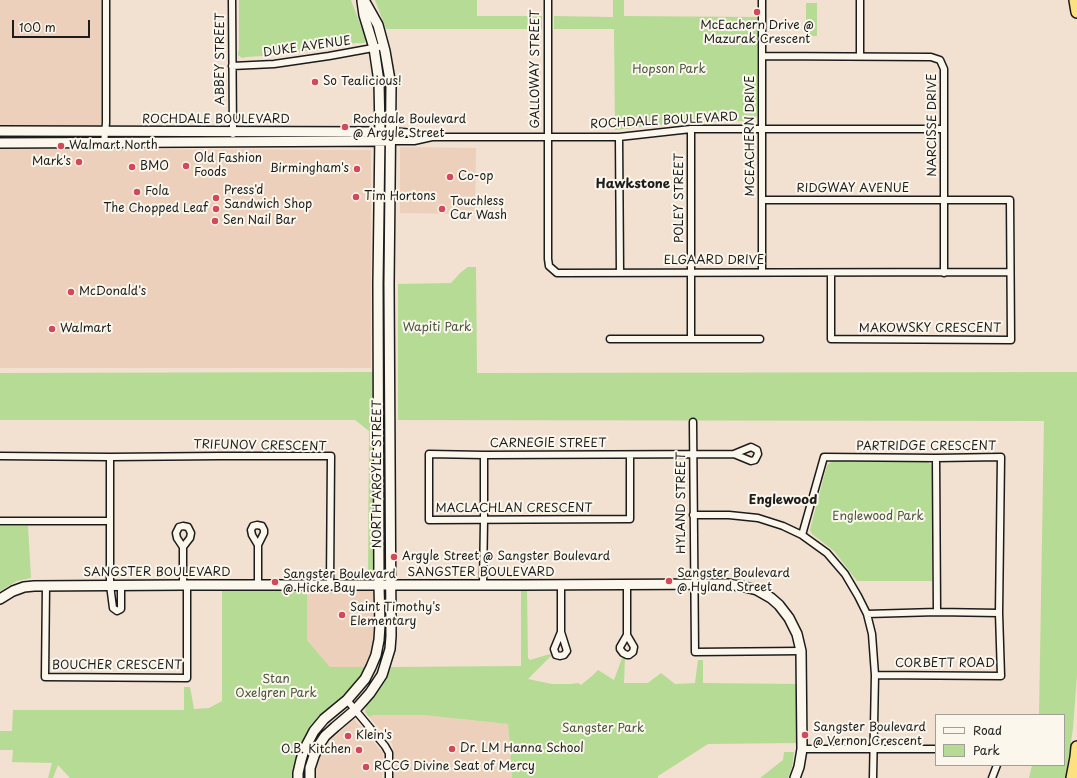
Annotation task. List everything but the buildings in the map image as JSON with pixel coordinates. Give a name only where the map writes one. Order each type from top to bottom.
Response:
[{"type":"highway","points":[[1075,0],[1077,12]]},
{"type":"highway","points":[[1072,778],[1077,747]]},
{"type":"street","points":[[104,143],[106,123],[106,0]]},
{"type":"street","name":"ABBEY STREET","points":[[232,0],[233,142]]},
{"type":"street","name":"NORTH ARGYLE STREET","points":[[310,778],[310,768],[314,756],[325,736],[355,710],[377,683],[387,662],[391,636],[389,284],[391,86],[384,46],[378,25],[362,0]]},
{"type":"street","name":"NORTH ARGYLE STREET","points":[[298,778],[299,766],[304,750],[314,731],[324,719],[347,700],[365,679],[376,655],[379,640],[379,82],[374,48],[364,15],[362,0]]},
{"type":"street","name":"GALLOWAY STREET","points":[[547,137],[548,0]]},
{"type":"street","name":"MCEACHERN DRIVE","points":[[762,0],[762,272]]},
{"type":"street","points":[[860,0],[860,56]]},
{"type":"street","name":"DUKE AVENUE","points":[[232,66],[274,64],[384,46]]},
{"type":"street","name":"NARCISSE DRIVE","points":[[762,56],[931,57],[940,60],[944,69],[944,273]]},
{"type":"street","name":"ROCHDALE BOULEVARD","points":[[0,131],[391,131],[413,133],[432,137],[619,137],[691,129],[944,129]]},
{"type":"street","name":"POLEY STREET","points":[[691,129],[691,339]]},
{"type":"street","name":"ROCHDALE BOULEVARD","points":[[0,143],[380,142],[414,141],[432,137]]},
{"type":"street","name":"ELGAARD DRIVE","points":[[547,137],[548,259],[549,266],[557,273],[1010,272]]},
{"type":"street","points":[[619,137],[620,273]]},
{"type":"street","name":"RIDGWAY AVENUE","points":[[762,200],[944,200]]},
{"type":"street","name":"MAKOWSKY CRESCENT","points":[[831,273],[831,339],[1011,340],[1010,200],[944,200]]},
{"type":"street","points":[[610,339],[760,339]]},
{"type":"street","name":"HYLAND STREET","points":[[693,422],[695,652],[801,651]]},
{"type":"street","name":"MACLACHLAN CRESCENT","points":[[484,455],[429,454],[429,520],[630,519],[630,455]]},
{"type":"street","name":"CARNEGIE STREET","points":[[484,585],[484,455],[734,454]]},
{"type":"street","name":"TRIFUNOV CRESCENT","points":[[0,456],[331,456],[330,585]]},
{"type":"street","points":[[110,457],[110,585],[113,608],[117,611],[121,609],[121,585]]},
{"type":"street","name":"PARTRIDGE CRESCENT","points":[[802,535],[824,457],[1001,457],[999,613]]},
{"type":"street","points":[[936,458],[937,612]]},
{"type":"street","points":[[693,515],[729,515],[758,518],[783,526],[802,535],[827,553],[845,574],[867,614],[872,634],[875,675],[873,778]]},
{"type":"street","points":[[0,521],[110,521]]},
{"type":"street","points":[[258,545],[258,585]]},
{"type":"street","points":[[183,547],[185,584]]},
{"type":"street","name":"SANGSTER BOULEVARD","points":[[0,599],[13,591],[24,587],[34,586],[185,584],[727,584],[741,586],[757,590],[771,598],[779,605],[789,618],[797,634],[801,651],[802,749],[799,767],[795,778]]},
{"type":"street","name":"BOUCHER CRESCENT","points":[[46,586],[45,677],[187,678],[185,584]]},
{"type":"street","points":[[627,584],[627,635]]},
{"type":"street","points":[[561,585],[561,632]]},
{"type":"street","points":[[867,614],[937,612],[999,613]]},
{"type":"street","name":"CORBETT ROAD","points":[[875,675],[1000,676],[999,613]]},
{"type":"street","points":[[347,700],[385,746],[389,753],[389,778]]},
{"type":"street","points":[[802,749],[935,749]]},
{"type":"street","points":[[992,778],[997,766]]},
{"type":"shaded area","points":[[0,0],[101,0],[101,124],[95,128],[0,126]]},
{"type":"shaded area","points":[[400,147],[476,148],[475,214],[400,213]]},
{"type":"shaded area","points":[[0,149],[371,150],[371,368],[0,368]]},
{"type":"shaded area","name":"Saint Timothy's Elementary","points":[[307,591],[371,591],[376,595],[376,635],[367,667],[330,667],[307,640]]},
{"type":"shaded area","name":"Dr. LM Hanna School","points":[[373,715],[423,715],[508,724],[512,778],[394,778],[394,754],[392,743],[369,717]]},
{"type":"shaded area","points":[[354,719],[383,753],[382,778],[315,778],[315,771],[324,746]]},
{"type":"green space","points":[[239,0],[351,0],[365,37],[365,42],[285,54],[242,58],[238,55]]},
{"type":"green space","points":[[375,0],[477,0],[477,16],[542,16],[542,29],[386,29]]},
{"type":"green space","name":"Hopson Park","points":[[613,0],[624,0],[624,16],[757,17],[757,116],[755,120],[685,122],[615,130],[614,29],[554,29],[554,16],[613,17]]},
{"type":"green space","points":[[806,3],[817,3],[817,36],[806,36]]},
{"type":"green space","name":"Wapiti Park","points":[[468,267],[476,267],[477,373],[1077,372],[1077,675],[1073,728],[1066,778],[1029,778],[1032,766],[1065,766],[1065,714],[1039,714],[1044,421],[398,420],[398,284],[451,283]]},
{"type":"green space","points":[[375,372],[376,571],[368,578],[369,431],[355,420],[0,420],[0,373]]},
{"type":"green space","name":"Englewood Park","points":[[834,461],[927,462],[931,464],[932,581],[857,581],[834,551],[812,534],[810,530],[827,465]]},
{"type":"green space","points":[[0,526],[28,526],[31,578],[17,581],[0,591]]},
{"type":"green space","name":"Sangster Park","points":[[521,590],[527,590],[528,658],[530,660],[550,654],[551,656],[528,679],[552,684],[578,683],[581,685],[598,670],[614,680],[622,658],[625,658],[624,683],[648,683],[661,673],[675,684],[695,683],[698,660],[703,660],[703,683],[796,684],[796,743],[708,744],[658,776],[658,778],[512,778],[508,724],[423,715],[373,715],[369,717],[365,712],[366,706],[382,685],[391,667],[521,666]]},
{"type":"green space","name":"Stan Oxelgren Park","points":[[222,591],[307,591],[307,640],[330,667],[367,667],[355,684],[328,709],[311,728],[300,747],[294,778],[70,778],[58,765],[53,778],[48,778],[52,763],[12,762],[13,750],[0,750],[0,731],[12,731],[13,710],[184,710],[184,687],[190,687],[194,709],[209,708],[222,701]]},
{"type":"green space","points":[[784,752],[794,752],[792,767],[788,778],[760,778],[783,760]]},
{"type":"place","name":"McEachern Drive @ Mazurak Crescent","points":[[757,12]]},
{"type":"place","name":"So Tealicious!","points":[[315,82]]},
{"type":"place","name":"Rochdale Boulevard @ Argyle Street","points":[[345,127]]},
{"type":"place","name":"Walmart North","points":[[61,146]]},
{"type":"place","name":"Mark's","points":[[79,162]]},
{"type":"place","name":"Old Fashion Foods","points":[[186,166]]},
{"type":"place","name":"BMO","points":[[132,167]]},
{"type":"place","name":"Birmingham's","points":[[357,169]]},
{"type":"place","name":"Co-op","points":[[450,177]]},
{"type":"place","name":"Fola","points":[[137,192]]},
{"type":"place","name":"Tim Hortons","points":[[356,197]]},
{"type":"place","name":"Press'd Sandwich Shop","points":[[216,198]]},
{"type":"place","name":"The Chopped Leaf","points":[[216,209]]},
{"type":"place","name":"Touchless Car Wash","points":[[442,209]]},
{"type":"place","name":"Sen Nail Bar","points":[[215,221]]},
{"type":"place","name":"McDonald's","points":[[71,292]]},
{"type":"place","name":"Walmart","points":[[52,329]]},
{"type":"place","name":"Argyle Street @ Sangster Boulevard","points":[[394,557]]},
{"type":"place","name":"Sangster Boulevard @ Hyland Street","points":[[669,581]]},
{"type":"place","name":"Sangster Boulevard @ Hicke Bay","points":[[275,582]]},
{"type":"place","name":"Saint Timothy's Elementary","points":[[342,615]]},
{"type":"place","name":"Sangster Boulevard @ Vernon Crescent","points":[[805,735]]},
{"type":"place","name":"Klein's","points":[[348,736]]},
{"type":"place","name":"Dr. LM Hanna School","points":[[452,749]]},
{"type":"place","name":"O.B. Kitchen","points":[[359,750]]},
{"type":"place","name":"RCCG Divine Seat of Mercy","points":[[366,767]]},
{"type":"district","name":"Hawkstone","points":[[633,184]]},
{"type":"district","name":"Englewood","points":[[783,500]]}]
